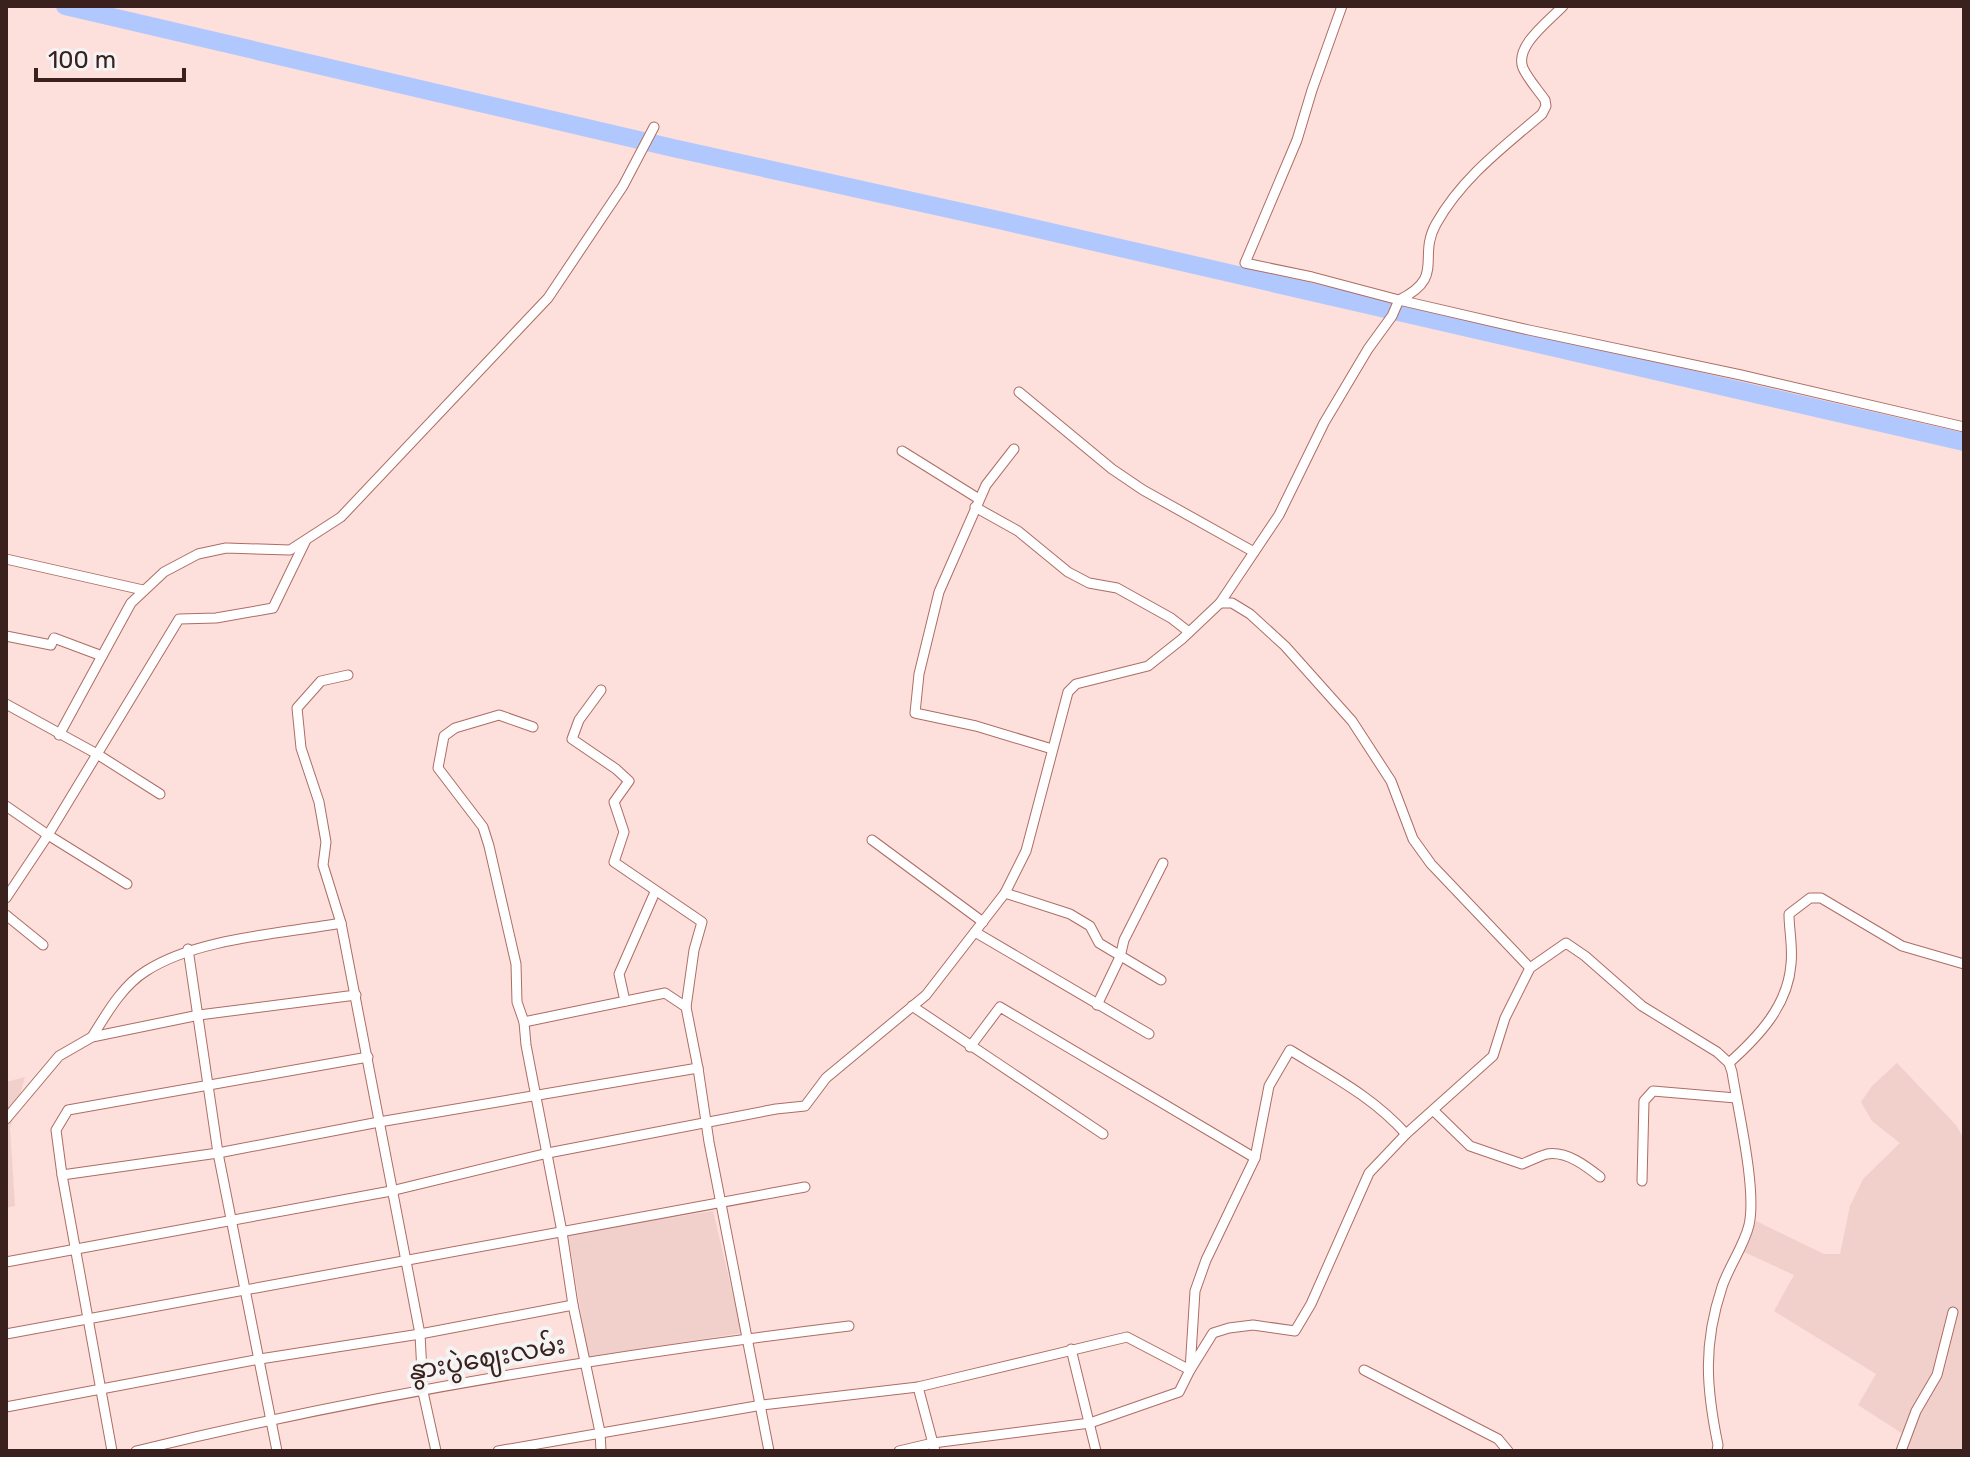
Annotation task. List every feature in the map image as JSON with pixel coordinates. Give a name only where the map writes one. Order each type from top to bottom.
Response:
[{"type":"street","points":[[1342,6],[1297,140],[1245,263],[1964,427]]},
{"type":"street","points":[[6,1262],[391,1191],[548,1153],[805,1106],[826,1078],[926,995],[1005,893],[1026,851],[1065,700],[1076,684],[1148,666],[1220,603],[1279,515],[1324,423],[1368,349],[1392,316],[1399,300],[1418,290],[1429,272],[1429,245],[1433,228],[1460,186],[1542,114],[1545,100],[1523,67],[1522,58],[1524,48],[1563,6]]},
{"type":"street","points":[[59,735],[131,603],[164,572],[198,554],[226,548],[290,550],[341,517],[548,298],[589,241],[646,147],[654,127]]},
{"type":"street","points":[[1019,392],[1112,469],[1143,490],[1254,552]]},
{"type":"street","points":[[1014,449],[986,485],[939,592],[919,674],[915,713],[964,723],[1052,749]]},
{"type":"street","points":[[902,451],[1018,531],[1068,572],[1089,583],[1117,588],[1171,618],[1189,632]]},
{"type":"street","points":[[6,898],[48,835],[179,619],[216,618],[273,608],[305,542]]},
{"type":"street","points":[[6,559],[143,590]]},
{"type":"street","points":[[1220,603],[1232,603],[1250,614],[1285,646],[1352,721],[1391,781],[1413,839],[1431,864],[1530,968]]},
{"type":"street","points":[[6,636],[51,645],[54,638],[102,656]]},
{"type":"street","points":[[348,675],[321,681],[297,708],[301,748],[319,802],[326,842],[323,865],[341,923],[368,1057],[420,1334],[423,1392],[436,1451]]},
{"type":"street","points":[[601,690],[579,720],[572,739],[629,781],[614,802],[624,832],[614,862],[702,922],[694,950],[686,1007],[769,1451]]},
{"type":"street","points":[[6,704],[97,754],[160,794]]},
{"type":"street","points":[[533,727],[499,715],[455,728],[444,736],[438,768],[483,827],[516,964],[517,1002],[524,1022],[601,1451]]},
{"type":"street","points":[[6,806],[127,884]]},
{"type":"street","points":[[872,840],[983,922]]},
{"type":"street","points":[[1097,1005],[1120,957],[1124,940],[1163,863]]},
{"type":"street","points":[[625,1001],[619,974],[655,892]]},
{"type":"street","points":[[1005,893],[1070,914],[1090,926],[1099,943],[1161,980]]},
{"type":"street","points":[[1729,1063],[1769,1023],[1782,998],[1792,966],[1789,914],[1810,898],[1821,898],[1902,946],[1964,964]]},
{"type":"street","points":[[6,915],[43,945]]},
{"type":"street","points":[[92,1037],[115,1000],[144,972],[188,949],[341,923]]},
{"type":"street","points":[[975,932],[1149,1034]]},
{"type":"street","points":[[899,1451],[1090,1423],[1179,1392],[1213,1333],[1253,1325],[1295,1331],[1311,1304],[1369,1173],[1406,1134],[1493,1056],[1505,1018],[1530,968],[1566,943],[1642,1006],[1717,1052],[1729,1063],[1751,1199],[1749,1226],[1722,1288],[1706,1362],[1717,1451]]},
{"type":"street","points":[[188,949],[218,1153],[277,1451]]},
{"type":"street","points":[[524,1022],[665,993],[686,1007]]},
{"type":"street","points":[[6,1119],[59,1056],[92,1037],[199,1015],[356,995]]},
{"type":"street","points":[[912,1006],[1103,1134]]},
{"type":"street","points":[[970,1047],[1000,1007],[1255,1158]]},
{"type":"street","points":[[1190,1370],[1195,1291],[1206,1260],[1255,1158],[1269,1086],[1290,1050],[1359,1091],[1386,1111],[1406,1134]]},
{"type":"street","points":[[112,1451],[99,1392],[56,1130],[68,1110],[207,1083],[368,1057]]},
{"type":"street","points":[[62,1175],[218,1153],[379,1122],[698,1068]]},
{"type":"street","points":[[1642,1181],[1644,1101],[1648,1094],[1653,1091],[1736,1098]]},
{"type":"street","points":[[1434,1111],[1470,1146],[1522,1164],[1547,1154],[1559,1155],[1578,1161],[1600,1177]]},
{"type":"street","points":[[6,1334],[805,1187]]},
{"type":"street","points":[[6,1407],[573,1305]]},
{"type":"street","points":[[1901,1451],[1916,1411],[1937,1375],[1953,1312]]},
{"type":"street","name":"နွားပွဲဈေးလမ်း","points":[[136,1451],[271,1418],[585,1363],[849,1326]]},
{"type":"street","points":[[498,1451],[762,1405],[918,1387],[1127,1337],[1190,1370]]},
{"type":"street","points":[[1071,1349],[1096,1451]]},
{"type":"street","points":[[1364,1370],[1498,1439],[1508,1451]]},
{"type":"street","points":[[918,1387],[934,1447]]},
{"type":"shaded area","points":[[1897,1063],[1956,1125],[1964,1139],[1964,1451],[1899,1451],[1906,1436],[1858,1405],[1876,1374],[1774,1311],[1794,1275],[1744,1252],[1756,1221],[1824,1254],[1840,1254],[1850,1206],[1863,1179],[1900,1143],[1872,1121],[1861,1102],[1872,1086]]},
{"type":"shaded area","points":[[25,1077],[10,1128],[15,1206],[6,1208],[6,1082]]},
{"type":"shaded area","points":[[713,1211],[742,1333],[588,1357],[568,1234]]},
{"type":"waterway","points":[[65,6],[1964,442]]}]
